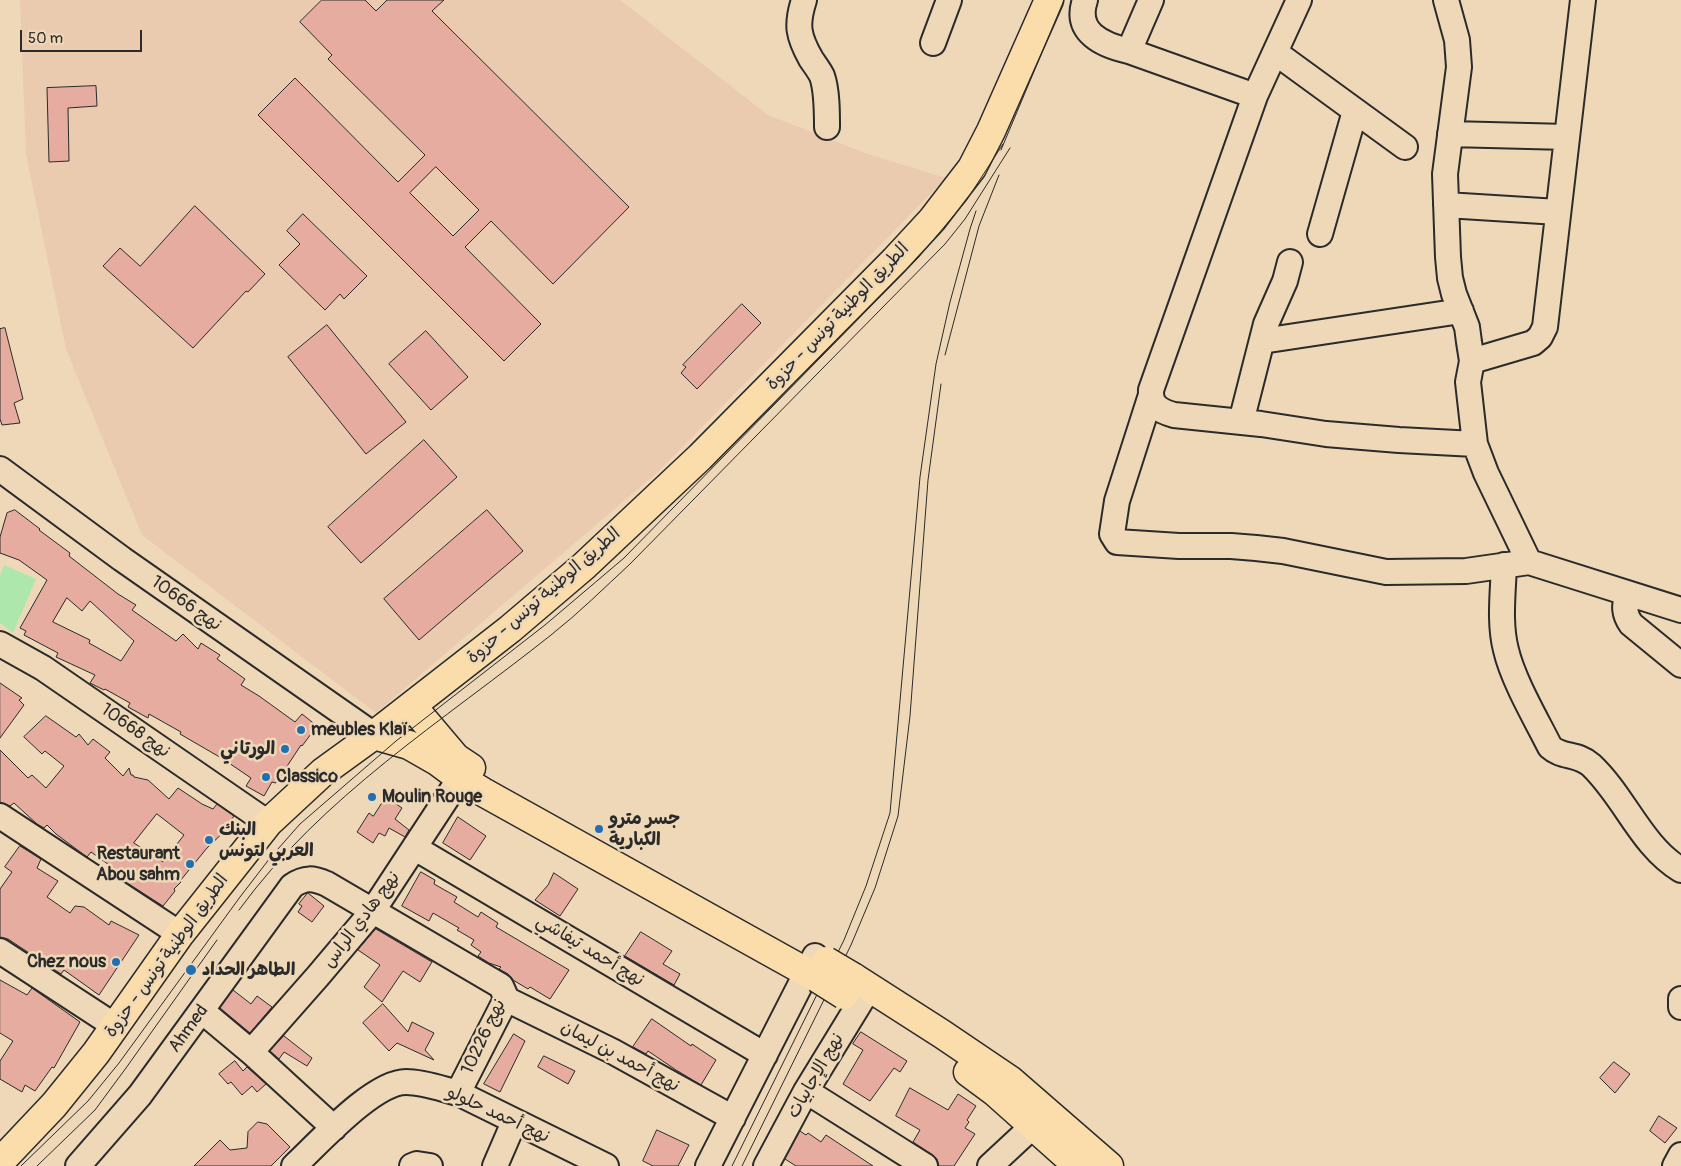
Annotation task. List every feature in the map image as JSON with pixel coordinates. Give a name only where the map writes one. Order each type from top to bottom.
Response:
[{"type":"main road","name":"الطريق الوطنية تونس - حزوة","points":[[0,1162],[54,1105],[96,1053],[180,934],[268,823],[323,772],[412,706],[510,629],[584,566],[714,443],[932,220],[972,168],[991,131],[1049,0]]},
{"type":"main road","points":[[412,706],[456,758],[466,765],[856,991],[995,1092],[1039,1118],[1109,1166]]},
{"type":"main road","points":[[374,735],[409,745],[437,761],[460,778],[816,967]]},
{"type":"main road","points":[[1039,1118],[1078,1166]]},
{"type":"street","points":[[804,0],[798,17],[798,31],[822,76],[827,111],[827,127]]},
{"type":"street","points":[[933,43],[949,0]]},
{"type":"street","points":[[1085,0],[1082,20],[1088,32],[1100,41],[1115,48],[1254,96]]},
{"type":"street","points":[[1128,51],[1152,0]]},
{"type":"street","points":[[1299,0],[1276,53],[1254,96],[1151,390],[1118,501],[1112,534],[1117,542],[1256,548],[1282,551],[1386,572],[1466,571],[1529,562],[1681,610]]},
{"type":"street","points":[[1446,0],[1457,40],[1458,67],[1445,174],[1450,278],[1467,327],[1472,361],[1468,382],[1475,444],[1486,473],[1529,562]]},
{"type":"street","points":[[1472,361],[1533,343],[1540,338],[1545,328],[1583,0]]},
{"type":"street","points":[[1276,53],[1405,147]]},
{"type":"street","points":[[1320,234],[1355,111]]},
{"type":"street","points":[[1450,134],[1566,137]]},
{"type":"street","points":[[1446,205],[1558,212]]},
{"type":"street","points":[[1241,422],[1266,324],[1285,281],[1290,262]]},
{"type":"street","points":[[1262,341],[1461,311]]},
{"type":"street","points":[[1150,398],[1156,407],[1163,412],[1174,415],[1336,435],[1475,444]]},
{"type":"street","name":"نهج 10666","points":[[0,469],[122,559],[374,735]]},
{"type":"street","points":[[1504,566],[1503,630],[1506,650],[1512,669],[1550,748],[1560,754],[1580,757],[1593,767],[1613,790],[1656,850],[1681,870]]},
{"type":"street","points":[[1628,594],[1624,610],[1626,618],[1681,665]]},
{"type":"street","name":"نهج 10668","points":[[0,644],[43,668],[268,823]]},
{"type":"street","name":"نهج هادي الراس","points":[[251,1052],[372,912],[460,778]]},
{"type":"street","points":[[0,816],[180,934]]},
{"type":"street","name":"نهج أحمد تيفاشي","points":[[415,848],[765,1054]]},
{"type":"street","name":"نهج 10226","points":[[292,886],[308,878],[327,884],[501,986],[506,999],[458,1094]]},
{"type":"street","name":"Ahmed","points":[[78,1166],[140,1096],[292,886]]},
{"type":"street","points":[[0,950],[115,1026]]},
{"type":"street","points":[[708,1166],[765,1054],[816,967]]},
{"type":"street","name":"نهج الإجابيات","points":[[770,1164],[856,991]]},
{"type":"street","name":"نهج أحمد بن ليمان","points":[[506,999],[612,1051],[733,1118]]},
{"type":"street","points":[[1681,999],[1681,1007]]},
{"type":"street","points":[[202,1011],[251,1052],[334,1128]]},
{"type":"street","name":"نهج أحمد حلولو","points":[[294,1166],[369,1098],[385,1088],[404,1082],[432,1086],[458,1094],[606,1166]]},
{"type":"street","points":[[806,1090],[925,1166]]},
{"type":"street","points":[[990,1166],[1039,1118]]},
{"type":"street","points":[[495,1166],[514,1122]]},
{"type":"street","points":[[1675,1166],[1681,1156]]},
{"type":"street","points":[[412,1166],[417,1164],[430,1166]]},
{"type":"shaded area","points":[[20,0],[620,0],[768,115],[868,154],[946,178],[659,471],[376,713],[142,535],[66,349],[26,154]]},
{"type":"green space","points":[[4,565],[36,579],[13,633],[0,623],[0,575]]},
{"type":"building","points":[[322,0],[365,0],[376,11],[387,0],[444,0],[432,11],[629,207],[553,284],[491,221],[465,247],[541,324],[504,361],[258,115],[295,78],[398,182],[425,155],[328,59],[332,55],[300,22]],"holes":[[[436,167],[479,210],[453,236],[410,193]]]},
{"type":"building","points":[[96,86],[97,106],[68,108],[69,161],[49,162],[47,88]]},
{"type":"building","points":[[195,206],[265,274],[248,292],[246,291],[193,348],[103,266],[120,248],[140,266]]},
{"type":"building","points":[[303,214],[367,276],[344,299],[340,294],[325,310],[279,265],[300,244],[287,231]]},
{"type":"building","points":[[742,304],[761,323],[697,389],[681,373],[686,367],[683,365]]},
{"type":"building","points":[[327,325],[406,422],[366,454],[288,357]]},
{"type":"building","points":[[5,328],[23,399],[14,403],[20,423],[2,425],[0,419],[0,329]]},
{"type":"building","points":[[426,331],[468,377],[431,410],[389,364]]},
{"type":"building","points":[[424,440],[457,477],[361,563],[328,527]]},
{"type":"building","points":[[15,510],[70,553],[69,556],[118,594],[136,605],[132,610],[176,641],[183,634],[198,649],[201,643],[220,655],[217,659],[245,679],[241,685],[295,722],[302,714],[317,726],[301,745],[276,783],[272,782],[264,796],[246,786],[251,778],[223,759],[149,714],[148,718],[128,707],[130,703],[90,683],[95,675],[56,657],[58,653],[24,635],[26,631],[20,628],[47,580],[19,560],[0,553],[0,537],[7,513]],"holes":[[[67,598],[82,611],[90,601],[134,641],[121,661],[89,643],[90,640],[53,622]]]},
{"type":"building","points":[[487,510],[523,551],[419,640],[384,599]]},
{"type":"building","points":[[0,683],[22,698],[19,700],[24,705],[0,738]]},
{"type":"building","points":[[46,716],[76,737],[79,734],[88,745],[93,739],[110,752],[105,758],[123,776],[129,768],[131,775],[148,780],[169,799],[178,788],[213,809],[217,804],[234,816],[228,824],[230,826],[207,848],[180,881],[163,906],[110,872],[112,867],[91,852],[87,857],[47,825],[44,828],[37,824],[14,803],[10,806],[0,802],[0,750],[28,778],[32,775],[46,788],[64,766],[45,751],[42,754],[24,737]],"holes":[[[157,814],[184,835],[163,862],[134,843]]]},
{"type":"building","points":[[386,797],[402,808],[395,819],[409,830],[405,837],[389,828],[385,836],[379,833],[373,843],[357,832],[369,813],[373,816]]},
{"type":"building","points":[[458,817],[486,836],[470,860],[443,843]]},
{"type":"building","points":[[20,846],[41,859],[37,868],[58,881],[47,897],[70,913],[75,906],[84,907],[109,925],[111,921],[139,935],[99,995],[64,970],[61,974],[8,939],[0,937],[0,889],[12,872],[5,867]]},
{"type":"building","points":[[421,872],[435,880],[434,884],[457,897],[454,902],[478,917],[481,912],[498,923],[496,927],[569,970],[550,999],[530,987],[528,989],[499,969],[501,967],[489,963],[478,956],[481,952],[471,945],[474,940],[457,930],[459,928],[433,913],[429,921],[402,906]]},
{"type":"building","points":[[554,873],[578,889],[560,916],[535,900],[548,885]]},
{"type":"building","points":[[308,893],[324,906],[312,922],[298,912],[302,906],[299,904]]},
{"type":"building","points":[[376,929],[432,962],[420,982],[403,971],[382,1002],[364,987],[380,965],[358,950]]},
{"type":"building","points":[[641,932],[672,951],[663,964],[680,974],[674,985],[625,956]]},
{"type":"building","points":[[0,980],[27,995],[32,988],[80,1022],[54,1068],[52,1067],[35,1091],[25,1085],[22,1092],[0,1079],[0,1061],[13,1041],[0,1033]]},
{"type":"building","points":[[233,990],[251,1004],[257,996],[272,1007],[250,1033],[220,1008]]},
{"type":"building","points":[[383,1004],[408,1032],[412,1022],[434,1033],[425,1050],[434,1060],[397,1043],[389,1051],[363,1023]]},
{"type":"building","points":[[652,1019],[691,1046],[692,1044],[716,1060],[701,1085],[648,1051],[646,1054],[633,1047]]},
{"type":"building","points":[[861,1032],[907,1061],[900,1072],[894,1068],[870,1101],[843,1084],[863,1050],[853,1044]]},
{"type":"building","points":[[514,1034],[525,1041],[500,1092],[484,1084]]},
{"type":"building","points":[[284,1036],[312,1058],[307,1066],[284,1052],[279,1059],[270,1051]]},
{"type":"building","points":[[544,1056],[575,1071],[568,1084],[538,1067]]},
{"type":"building","points":[[235,1061],[243,1071],[247,1067],[266,1084],[257,1092],[252,1086],[242,1095],[231,1082],[228,1084],[219,1074]]},
{"type":"building","points":[[1614,1062],[1630,1074],[1615,1093],[1600,1078]]},
{"type":"building","points":[[910,1088],[948,1110],[958,1094],[976,1106],[967,1120],[969,1122],[965,1128],[975,1134],[954,1166],[939,1166],[937,1159],[933,1155],[913,1142],[920,1130],[896,1116]]},
{"type":"building","points":[[1659,1116],[1677,1128],[1665,1143],[1650,1131]]},
{"type":"building","points":[[258,1122],[267,1124],[290,1147],[271,1166],[194,1166],[220,1140],[230,1150],[247,1148],[248,1132]]},
{"type":"building","points":[[657,1130],[689,1145],[678,1166],[653,1166],[643,1161]]},
{"type":"building","points":[[800,1131],[806,1135],[808,1133],[821,1142],[826,1135],[873,1166],[796,1166],[785,1159]]},
{"type":"tram line","points":[[1001,150],[1064,0]]},
{"type":"tram line","points":[[21,1166],[88,1101],[119,1063],[240,897],[270,858],[300,824],[396,741],[545,625],[624,558],[918,258],[966,201],[1003,144]]},
{"type":"tram line","points":[[239,910],[272,869],[308,831],[346,796],[386,762],[561,627],[630,564],[945,244],[965,219],[1010,148]]},
{"type":"tram line","points":[[945,355],[979,226],[999,175]]},
{"type":"tram line","points":[[732,1166],[844,940],[866,886],[890,813],[920,477],[936,364],[950,302],[976,211]]},
{"type":"tram line","points":[[742,1166],[851,945],[875,888],[898,816],[910,716],[928,480],[941,384]]},
{"type":"tram line","points":[[37,1166],[95,1110],[217,940]]},
{"type":"place","name":"meubles Klaï","points":[[301,730]]},
{"type":"place","name":"الورتاني","points":[[285,749]]},
{"type":"place","name":"Classico","points":[[266,777]]},
{"type":"place","name":"Moulin Rouge","points":[[372,797]]},
{"type":"place","name":"جسر مترو الكبارية","points":[[599,829]]},
{"type":"place","name":"البنك العربي لتونس","points":[[209,840]]},
{"type":"place","name":"Restaurant Abou sahm","points":[[190,864]]},
{"type":"place","name":"Chez nous","points":[[116,962]]},
{"type":"place","name":"الطاهر الحداد","points":[[191,970]]}]
